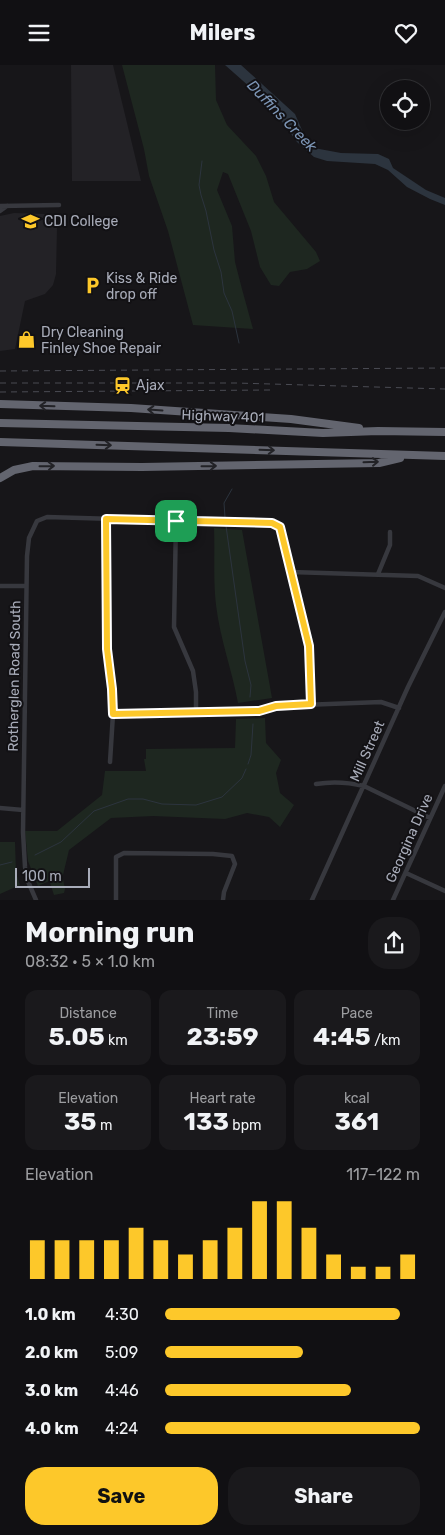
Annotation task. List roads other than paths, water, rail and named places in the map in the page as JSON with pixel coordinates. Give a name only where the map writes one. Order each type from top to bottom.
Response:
[{"type":"highway","points":[[0,404],[131,409],[291,419],[378,431]]},
{"type":"highway","name":"Highway 401","points":[[0,423],[323,433],[378,431],[445,432]]},
{"type":"highway","points":[[0,442],[445,456]]},
{"type":"highway","points":[[0,448],[21,443]]},
{"type":"highway","points":[[0,478],[14,470],[33,466],[142,467],[378,463],[413,455]]},
{"type":"street","points":[[0,206],[58,205]]},
{"type":"street","points":[[0,211],[7,206]]},
{"type":"street","name":"Rotherglen Road South","points":[[36,900],[27,879],[25,867],[23,810],[26,586],[29,538],[37,521],[47,517],[106,519]]},
{"type":"street","points":[[110,763],[113,714],[107,649],[106,519],[272,523],[280,527],[309,646],[311,704]]},
{"type":"street","points":[[176,521],[174,627],[193,671],[196,713]]},
{"type":"street","points":[[378,574],[390,545],[390,532]]},
{"type":"street","points":[[291,572],[418,576],[445,588]]},
{"type":"street","points":[[0,586],[26,586]]},
{"type":"street","name":"Mill Street","points":[[312,900],[399,708],[445,612]]},
{"type":"street","points":[[113,714],[259,711],[276,706],[381,702],[399,708]]},
{"type":"street","points":[[316,784],[354,783],[430,818]]},
{"type":"street","name":"Georgina Drive","points":[[393,900],[445,786]]},
{"type":"street","points":[[0,809],[23,810]]},
{"type":"street","points":[[116,900],[116,857],[124,853],[232,855],[235,865],[224,892],[223,900]]},
{"type":"street","points":[[406,873],[445,891]]},
{"type":"water","name":"Duffins Creek","points":[[225,65],[241,65],[295,114],[305,137],[314,148],[341,153],[378,154],[389,159],[393,168],[426,190],[445,198],[445,205],[407,187],[388,170],[375,164],[327,161],[314,157],[297,142],[274,111]]},
{"type":"waterway","points":[[202,161],[199,185],[201,195],[221,272],[224,293],[232,311],[239,343]]},
{"type":"waterway","points":[[225,517],[224,503],[232,489]]},
{"type":"waterway","points":[[226,526],[245,661],[251,685],[250,697]]},
{"type":"waterway","points":[[248,764],[251,755],[253,724]]},
{"type":"waterway","points":[[35,855],[61,842],[94,811],[128,799],[143,799],[162,804],[196,805],[222,797],[242,778],[246,769]]},
{"type":"waterway","points":[[0,865],[12,862]]},
{"type":"railway","points":[[0,371],[445,368]]},
{"type":"railway","points":[[0,383],[236,383],[445,389]]},
{"type":"railway","points":[[0,392],[270,390]]},
{"type":"place","name":"CDI College","points":[[30,221]]},
{"type":"place","name":"Kiss & Ride drop off","points":[[92,286]]},
{"type":"place","name":"Dry Cleaning Finley Shoe Repair","points":[[27,340]]},
{"type":"place","name":"Ajax","points":[[122,385]]}]
